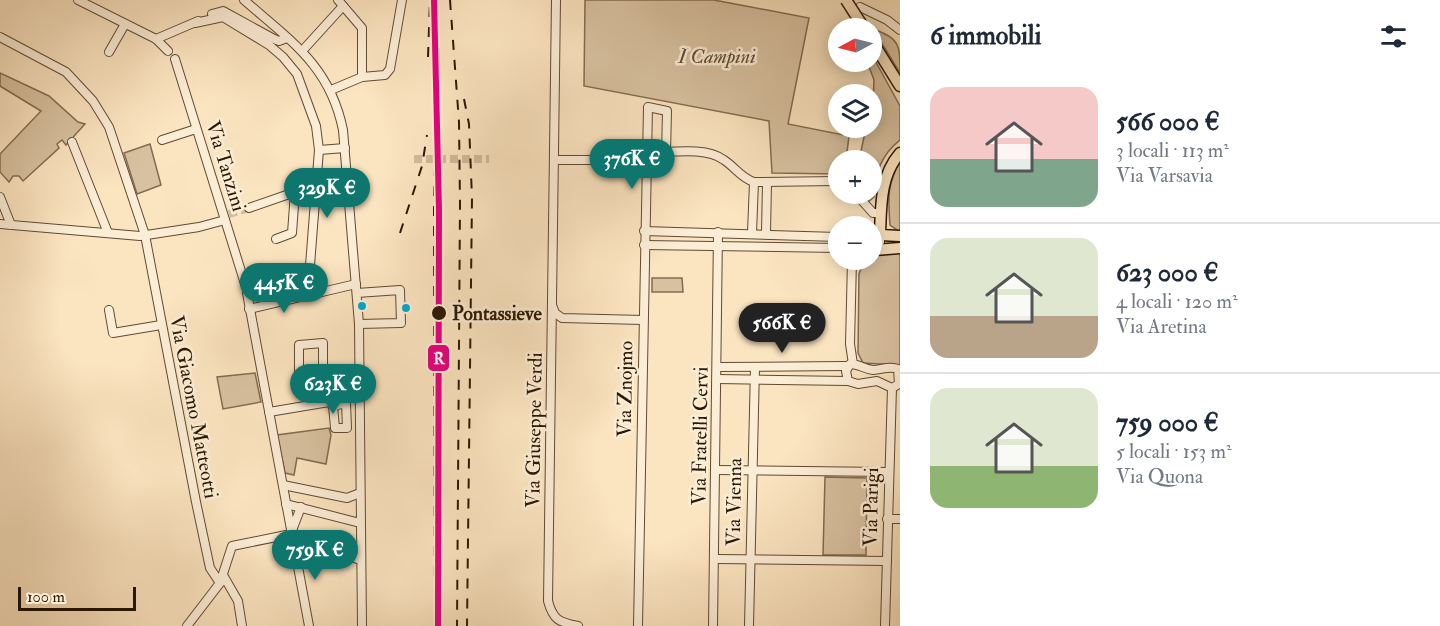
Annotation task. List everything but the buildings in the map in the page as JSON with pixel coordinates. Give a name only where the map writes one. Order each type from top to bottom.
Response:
[{"type":"main road","points":[[846,0],[858,18]]},
{"type":"main road","points":[[882,57],[900,86]]},
{"type":"main road","points":[[880,216],[888,168],[900,153]]},
{"type":"main road","points":[[882,236],[900,236]]},
{"type":"main road","points":[[882,249],[900,248]]},
{"type":"street","points":[[78,0],[156,39],[168,51]]},
{"type":"street","points":[[244,0],[303,50],[331,90],[338,106],[345,148],[359,324],[362,626]]},
{"type":"street","points":[[331,90],[362,77],[385,75],[390,69],[402,0]]},
{"type":"street","name":"Via Giuseppe Verdi","points":[[556,0],[548,601],[554,618],[559,622],[578,626]]},
{"type":"street","points":[[303,50],[341,3],[362,28],[362,77]]},
{"type":"street","points":[[860,7],[887,20],[900,30]]},
{"type":"street","points":[[156,39],[223,11],[274,39],[287,38]]},
{"type":"street","points":[[195,23],[223,17],[252,34],[283,57],[297,74],[316,126],[319,150],[309,278],[309,288],[312,293]]},
{"type":"street","points":[[109,52],[125,24]]},
{"type":"street","name":"Via Giacomo Matteotti","points":[[0,37],[60,68],[93,101],[109,127],[145,236],[210,568],[238,601],[242,626]]},
{"type":"street","name":"Via Tanzini","points":[[175,59],[226,217],[246,288],[309,626]]},
{"type":"street","name":"Via Znojmo","points":[[638,626],[648,107],[667,111],[666,153]]},
{"type":"street","points":[[162,140],[196,129]]},
{"type":"street","points":[[72,142],[108,232]]},
{"type":"street","points":[[319,150],[345,148]]},
{"type":"street","points":[[560,160],[646,157],[666,153],[708,153],[724,159],[746,180],[754,182],[828,181]]},
{"type":"street","points":[[752,233],[754,182]]},
{"type":"street","points":[[766,233],[767,183]]},
{"type":"street","points":[[249,208],[295,192],[292,233],[276,239]]},
{"type":"street","points":[[0,198],[11,225]]},
{"type":"street","points":[[865,204],[873,213],[881,213]]},
{"type":"street","points":[[0,225],[145,236],[226,217]]},
{"type":"street","points":[[644,231],[828,236]]},
{"type":"street","name":"Via Fratelli Cervi","points":[[713,626],[718,232]]},
{"type":"street","points":[[818,236],[818,247]]},
{"type":"street","points":[[644,245],[828,248]]},
{"type":"street","points":[[848,381],[852,270]]},
{"type":"street","points":[[249,309],[312,293],[357,288],[400,290],[401,323],[359,324]]},
{"type":"street","points":[[552,305],[555,313],[562,318],[643,320]]},
{"type":"street","points":[[109,310],[113,333],[161,325]]},
{"type":"street","points":[[552,326],[562,318]]},
{"type":"street","points":[[717,367],[850,365],[874,370],[892,367],[899,369]]},
{"type":"street","name":"Via Vienna","points":[[749,626],[755,367]]},
{"type":"street","points":[[814,367],[814,380]]},
{"type":"street","name":"Via Parigi","points":[[885,626],[888,472],[899,369]]},
{"type":"street","points":[[269,412],[331,404],[327,373],[323,370]]},
{"type":"street","points":[[717,379],[848,381],[858,384],[877,381],[897,385]]},
{"type":"street","points":[[716,470],[888,472]]},
{"type":"street","points":[[283,484],[347,498],[360,493]]},
{"type":"street","points":[[286,504],[360,523]]},
{"type":"street","points":[[293,537],[301,507]]},
{"type":"street","points":[[887,519],[900,519]]},
{"type":"street","points":[[187,626],[221,579],[232,546],[293,537],[361,560]]},
{"type":"street","points":[[715,559],[887,561]]},
{"type":"green space","name":"I Campini","points":[[585,0],[714,0],[809,18],[788,124],[828,132],[828,138],[849,138],[847,150],[828,150],[828,174],[772,173],[769,121],[584,86]]},
{"type":"green space","points":[[882,32],[897,44],[900,73],[882,44]]},
{"type":"green space","points":[[871,72],[881,72],[900,106],[900,140],[882,162],[882,150],[861,150],[864,138],[882,138],[882,84],[874,84]]},
{"type":"green space","points":[[0,73],[49,96],[78,122],[85,124],[66,145],[62,140],[57,144],[59,148],[23,181],[19,176],[13,176],[9,182],[0,172],[0,154],[41,111],[0,86]]},
{"type":"green space","points":[[150,144],[161,185],[137,194],[124,153]]},
{"type":"green space","points":[[900,160],[900,232],[890,225],[889,199],[891,184]]},
{"type":"green space","points":[[882,253],[900,253],[900,365],[863,363],[858,353],[860,270],[882,270]]},
{"type":"green space","points":[[652,278],[682,278],[683,292],[652,292]]},
{"type":"green space","points":[[255,373],[261,402],[223,409],[217,377]]},
{"type":"green space","points":[[329,428],[331,435],[326,464],[297,458],[294,475],[285,473],[277,435]]},
{"type":"green space","points":[[825,477],[867,478],[866,555],[823,555]]},
{"type":"tunnel","points":[[414,159],[489,159]]},
{"type":"tunnel","points":[[229,214],[249,208]]},
{"type":"railway","points":[[428,57],[430,0]]},
{"type":"railway","points":[[450,0],[459,122],[460,204],[457,626]]},
{"type":"railway","points":[[434,46],[434,572],[438,626]]},
{"type":"railway","points":[[464,99],[469,124],[472,198],[467,626]]},
{"type":"railway","points":[[400,233],[422,166],[427,135]]},
{"type":"transit line","name":"R","points":[[434,0],[439,210],[438,626]]},
{"type":"place","name":"Pontassieve","points":[[439,313]]}]
